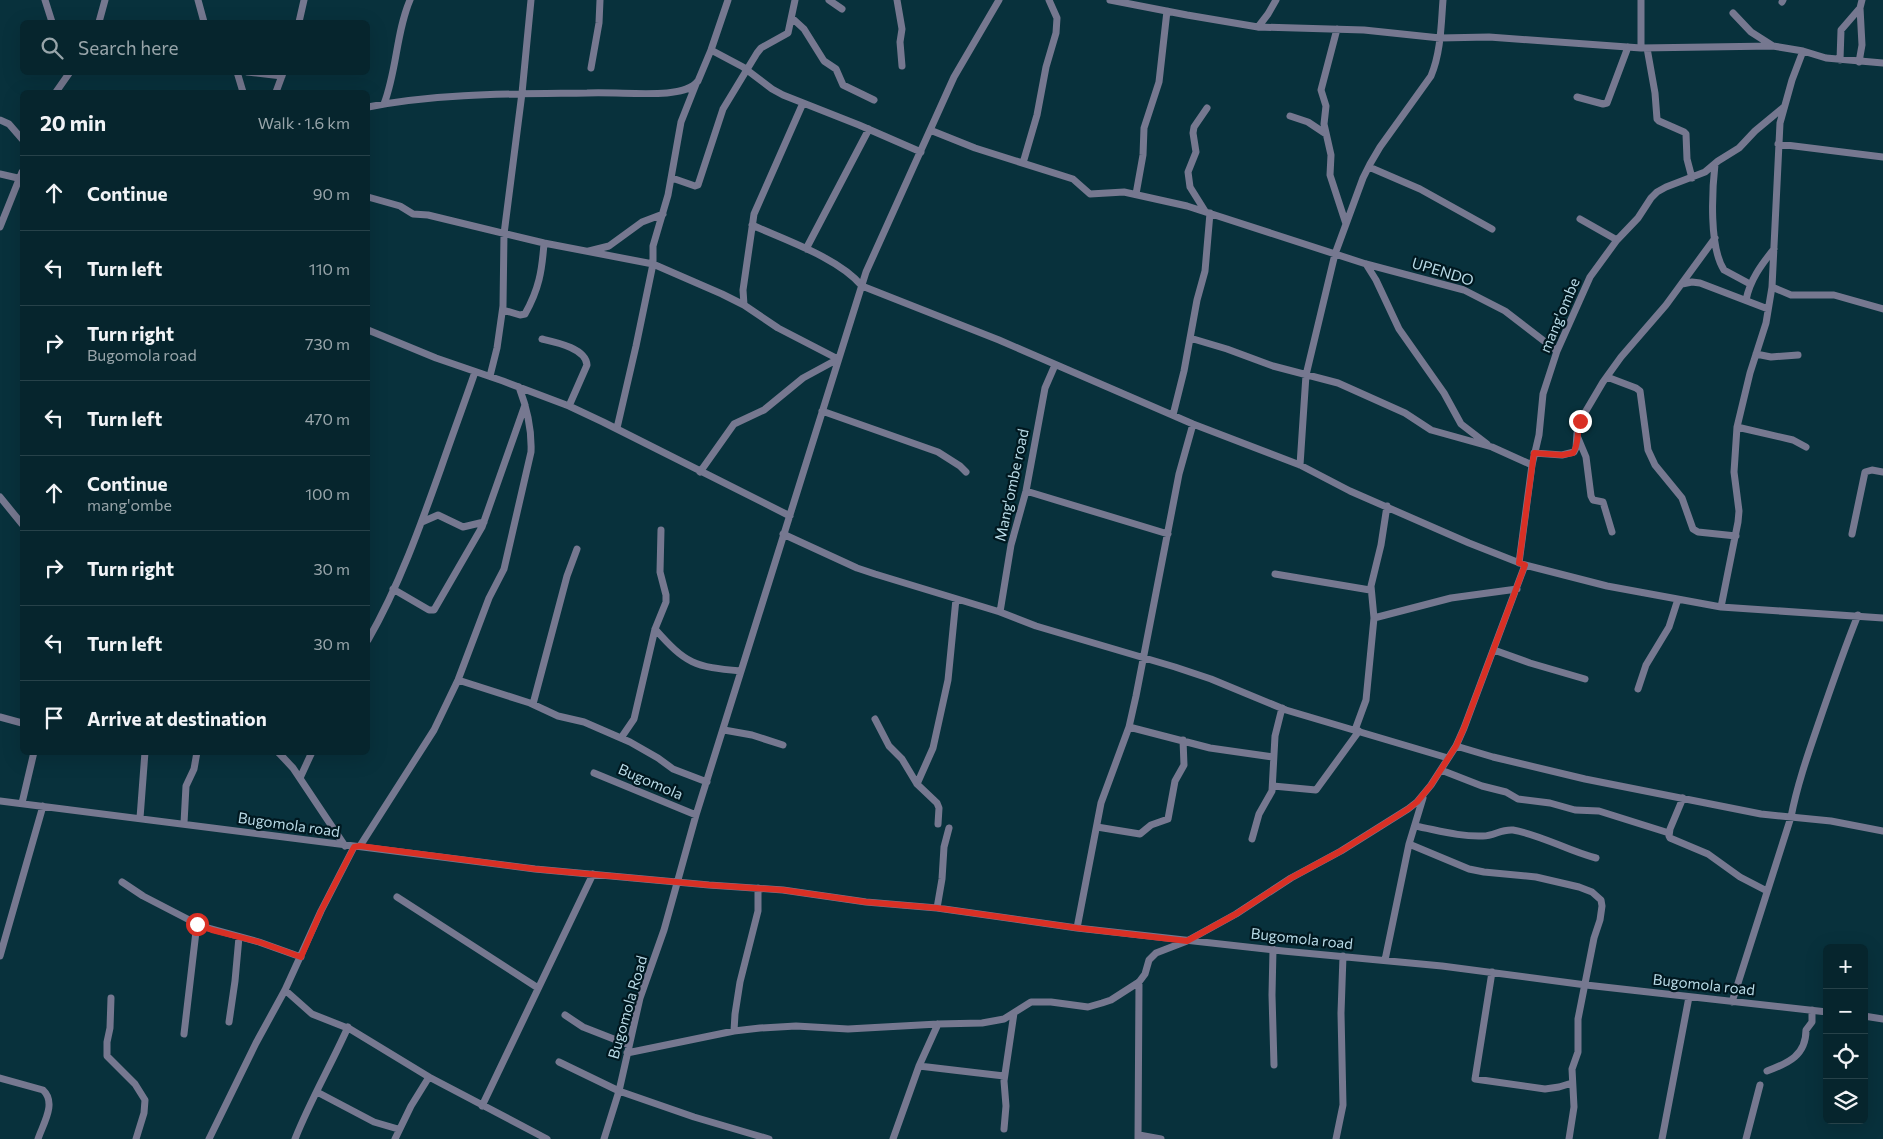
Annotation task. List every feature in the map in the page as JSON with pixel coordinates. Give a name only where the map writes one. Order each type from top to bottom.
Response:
[{"type":"street","points":[[44,0],[51,20]]},
{"type":"street","points":[[100,20],[105,0]]},
{"type":"street","points":[[198,0],[203,20]]},
{"type":"street","points":[[299,20],[304,0]]},
{"type":"street","points":[[384,104],[389,91],[405,14],[410,0]]},
{"type":"street","points":[[490,376],[503,310],[504,234],[522,93],[531,0]]},
{"type":"street","points":[[590,68],[599,23],[600,0]]},
{"type":"street","points":[[616,428],[653,264],[652,246],[663,214],[672,178],[682,122],[711,50],[728,0]]},
{"type":"street","points":[[672,178],[695,186],[698,185],[724,109],[761,48],[788,32],[795,0]]},
{"type":"street","points":[[829,0],[842,9]]},
{"type":"street","points":[[896,0],[902,30],[900,42],[902,66]]},
{"type":"street","name":"Bugomola Road","points":[[604,1139],[619,1091],[640,998],[664,930],[696,815],[866,272],[954,77],[999,0]]},
{"type":"street","points":[[1023,163],[1037,115],[1056,32],[1057,18],[1050,0]]},
{"type":"street","points":[[1110,0],[1136,3],[1167,11],[1258,27],[1364,30],[1440,38],[1489,37],[1628,48],[1773,46],[1803,51],[1826,58],[1883,63]]},
{"type":"street","points":[[1258,27],[1276,0]]},
{"type":"street","points":[[1300,465],[1306,375],[1335,254],[1363,178],[1380,147],[1431,76],[1436,65],[1443,0]]},
{"type":"street","points":[[1641,0],[1644,48],[1655,93],[1657,118],[1686,134],[1687,159],[1692,178]]},
{"type":"street","points":[[1840,60],[1841,30],[1861,4]]},
{"type":"street","points":[[1858,62],[1862,45],[1861,4]]},
{"type":"street","points":[[1136,194],[1143,155],[1144,128],[1159,82],[1167,11]]},
{"type":"street","points":[[1733,13],[1751,32],[1773,46]]},
{"type":"street","points":[[792,18],[804,29],[824,61],[836,69],[843,85],[874,100]]},
{"type":"street","points":[[1337,29],[1321,88],[1326,104],[1324,124],[1332,158],[1330,175],[1346,224]]},
{"type":"street","points":[[1577,97],[1603,104],[1606,103],[1628,48]]},
{"type":"street","points":[[711,50],[746,70],[772,89],[921,152]]},
{"type":"street","points":[[1721,607],[1736,536],[1739,511],[1734,472],[1738,428],[1763,332],[1772,287],[1778,144],[1784,107],[1803,51]]},
{"type":"street","points":[[62,82],[63,75]]},
{"type":"street","points":[[57,90],[68,75]]},
{"type":"street","points":[[238,75],[242,90]]},
{"type":"street","points":[[277,90],[282,75]]},
{"type":"street","points":[[370,107],[448,97],[522,93],[666,93],[682,91],[696,84]]},
{"type":"street","points":[[744,306],[743,290],[752,225],[760,197],[803,103]]},
{"type":"street","name":"mang'ombe","points":[[1424,793],[1456,746],[1517,589],[1522,564],[1532,464],[1539,435],[1543,394],[1557,351],[1590,276],[1657,192],[1705,172],[1715,163],[1739,148],[1755,131],[1784,107]]},
{"type":"street","points":[[1173,415],[1205,271],[1208,212],[1190,187],[1188,172],[1196,152],[1194,127],[1207,108]]},
{"type":"street","points":[[1290,116],[1308,122],[1327,134]]},
{"type":"street","points":[[0,120],[9,124],[20,137]]},
{"type":"street","points":[[806,249],[869,129]]},
{"type":"street","name":"UPENDO","points":[[930,130],[975,148],[1074,180],[1090,194],[1119,191],[1208,212],[1269,234],[1366,264],[1464,290],[1504,311],[1557,351]]},
{"type":"street","points":[[1778,144],[1883,157]]},
{"type":"street","points":[[1715,163],[1713,184],[1714,238],[1718,257],[1724,270],[1750,284]]},
{"type":"street","points":[[1369,167],[1420,188],[1492,229]]},
{"type":"street","points":[[0,174],[20,177]]},
{"type":"street","points":[[0,226],[20,179]]},
{"type":"street","points":[[370,198],[400,206],[413,214],[428,215],[544,243],[653,264],[705,285],[744,306],[778,328],[838,359]]},
{"type":"street","points":[[586,252],[609,246],[642,222],[663,214]]},
{"type":"street","points":[[1580,219],[1618,240]]},
{"type":"street","points":[[752,225],[806,249],[850,272],[862,286],[999,340],[1194,424],[1300,465],[1350,491],[1522,564],[1607,586],[1721,607],[1883,618]]},
{"type":"street","points":[[1534,453],[1562,455],[1573,453],[1576,448],[1580,421],[1606,377],[1681,284],[1714,238]]},
{"type":"street","points":[[503,310],[520,316],[525,314],[538,289],[544,243]]},
{"type":"street","points":[[1746,300],[1755,274],[1774,248]]},
{"type":"street","points":[[1366,264],[1372,272],[1399,329],[1444,393],[1461,424],[1492,447]]},
{"type":"street","points":[[1681,284],[1700,283],[1768,309]]},
{"type":"street","points":[[1772,287],[1791,295],[1834,295],[1883,309]]},
{"type":"street","points":[[370,331],[436,358],[569,406],[790,516]]},
{"type":"street","points":[[542,338],[568,346],[587,361],[569,406]]},
{"type":"street","points":[[1190,338],[1273,366],[1332,381],[1405,413],[1436,432],[1492,447],[1532,464]]},
{"type":"street","points":[[1756,354],[1771,357],[1798,356]]},
{"type":"street","points":[[700,472],[734,424],[764,410],[803,378],[838,359]]},
{"type":"street","name":"Mang'ombe road","points":[[1000,612],[1011,545],[1026,491],[1046,388],[1055,364]]},
{"type":"street","points":[[370,636],[422,522],[475,372]]},
{"type":"street","points":[[1606,377],[1636,388],[1640,392],[1648,450],[1655,464],[1684,502],[1693,529],[1698,532],[1736,536]]},
{"type":"street","points":[[209,1139],[226,1102],[285,990],[321,911],[357,846],[434,730],[458,680],[489,598],[506,561],[531,452],[532,437],[519,387]]},
{"type":"street","points":[[393,589],[428,610],[434,610],[484,522],[525,405]]},
{"type":"street","points":[[822,411],[938,452],[966,472]]},
{"type":"street","points":[[1077,928],[1101,803],[1129,727],[1179,474],[1194,424]]},
{"type":"street","points":[[1738,428],[1793,440],[1806,447]]},
{"type":"street","points":[[1577,436],[1586,457],[1591,496],[1594,500],[1603,502],[1612,532]]},
{"type":"street","points":[[1852,534],[1865,472],[1872,470],[1883,472]]},
{"type":"street","points":[[1026,491],[1168,534]]},
{"type":"street","points":[[0,497],[20,522]]},
{"type":"street","points":[[1273,786],[1316,790],[1357,730],[1366,700],[1374,618],[1370,590],[1381,545],[1387,506]]},
{"type":"street","points":[[422,522],[438,515],[463,528],[484,522]]},
{"type":"street","points":[[621,738],[635,715],[655,629],[666,599],[660,572],[661,530]]},
{"type":"street","points":[[783,534],[857,568],[1000,612],[1036,626],[1211,679],[1282,708],[1448,758]]},
{"type":"street","points":[[533,704],[567,576],[577,549]]},
{"type":"street","points":[[1275,574],[1370,590]]},
{"type":"street","points":[[1374,618],[1451,598],[1517,589]]},
{"type":"street","points":[[917,784],[932,748],[944,702],[951,661],[952,629],[956,599]]},
{"type":"street","points":[[1638,689],[1646,665],[1670,627],[1678,599]]},
{"type":"street","points":[[1732,1002],[1791,817],[1796,791],[1806,759],[1843,652],[1858,615]]},
{"type":"street","points":[[655,629],[674,650],[687,660],[710,668],[742,671]]},
{"type":"street","points":[[1494,650],[1585,680]]},
{"type":"street","points":[[458,680],[533,704],[558,716],[584,722],[621,738],[658,758],[673,769],[707,782]]},
{"type":"street","points":[[1252,839],[1259,814],[1270,796],[1273,786],[1275,736],[1282,708]]},
{"type":"street","points":[[0,717],[20,722]]},
{"type":"street","points":[[875,719],[889,746],[902,759],[917,784],[938,803],[938,824]]},
{"type":"street","points":[[1129,727],[1210,748],[1273,757]]},
{"type":"street","points":[[724,730],[752,735],[783,744]]},
{"type":"street","points":[[1097,828],[1140,834],[1151,825],[1168,819],[1175,781],[1184,764],[1183,740]]},
{"type":"street","points":[[1456,746],[1538,769],[1761,814],[1831,822],[1883,831]]},
{"type":"street","points":[[22,804],[33,755]]},
{"type":"street","points":[[140,818],[146,755]]},
{"type":"street","points":[[184,824],[186,786],[195,766],[197,755]]},
{"type":"street","points":[[281,755],[300,778],[345,846]]},
{"type":"street","points":[[300,778],[311,755]]},
{"type":"street","points":[[1441,770],[1482,786],[1506,792],[1518,799],[1550,803],[1575,810],[1599,811],[1669,833]]},
{"type":"street","name":"Bugomola","points":[[594,773],[696,815]]},
{"type":"street","points":[[1385,960],[1409,844],[1424,793]]},
{"type":"street","points":[[628,1053],[734,1031],[781,1026],[848,1029],[988,1023],[1004,1019],[1028,1003],[1034,1002],[1094,1006],[1111,1000],[1139,982],[1145,974],[1149,960],[1161,950],[1187,941],[1236,914],[1291,878],[1379,828],[1408,809],[1424,793]]},
{"type":"street","points":[[1683,798],[1669,833],[1670,838],[1708,854],[1740,877],[1767,891]]},
{"type":"street","name":"Bugomola road","points":[[0,801],[535,869],[783,890],[1187,941],[1385,960],[1823,1011]]},
{"type":"street","points":[[0,956],[43,806]]},
{"type":"street","points":[[1415,826],[1457,834],[1482,836],[1504,829],[1516,831],[1534,835],[1562,847],[1596,858]]},
{"type":"street","points":[[937,908],[944,847],[949,828]]},
{"type":"street","points":[[1409,844],[1478,871],[1536,877],[1585,888],[1596,894],[1601,900],[1600,920],[1594,938],[1578,1019],[1578,1052],[1572,1066],[1574,1107],[1569,1139]]},
{"type":"street","points":[[482,1106],[594,874]]},
{"type":"street","points":[[122,882],[143,896],[197,924],[212,930],[259,942],[301,957]]},
{"type":"street","points":[[734,1031],[740,982],[758,911],[758,888]]},
{"type":"street","points":[[397,898],[538,988]]},
{"type":"street","points":[[184,1034],[197,924]]},
{"type":"street","points":[[229,1022],[240,937]]},
{"type":"street","points":[[1272,949],[1274,1066]]},
{"type":"street","points":[[1336,1139],[1343,1105],[1341,1013],[1343,956]]},
{"type":"street","points":[[1492,972],[1475,1079],[1545,1089],[1572,1083]]},
{"type":"street","points":[[1139,982],[1139,1137],[1161,1139]]},
{"type":"street","points":[[285,990],[309,1013],[348,1028],[429,1077],[548,1139]]},
{"type":"street","points":[[1662,1139],[1689,997]]},
{"type":"street","points":[[111,998],[107,1056],[136,1084],[145,1100],[144,1113],[136,1139]]},
{"type":"street","points":[[1767,1071],[1788,1062],[1801,1050],[1806,1039],[1806,1030],[1812,1022],[1812,1010]]},
{"type":"street","points":[[1004,1130],[1006,1106],[1004,1076],[1014,1013]]},
{"type":"street","points":[[565,1015],[583,1026],[629,1044]]},
{"type":"street","points":[[1868,1017],[1883,1019]]},
{"type":"street","points":[[892,1139],[938,1024]]},
{"type":"street","points":[[295,1139],[301,1121],[348,1028]]},
{"type":"street","points":[[559,1062],[619,1091],[694,1117],[769,1139]]},
{"type":"street","points":[[920,1066],[1004,1076]]},
{"type":"street","points":[[395,1139],[398,1129],[429,1077]]},
{"type":"street","points":[[0,1078],[43,1090],[48,1095],[50,1107],[38,1139]]},
{"type":"street","points":[[1746,1139],[1760,1085]]},
{"type":"street","points":[[317,1092],[374,1122],[398,1129]]},
{"type":"route","points":[[197,924],[212,930],[259,942],[301,957],[321,911],[354,847],[360,846],[535,869],[783,890],[866,902],[937,908],[1077,928],[1187,941],[1236,914],[1291,878],[1379,828],[1417,802],[1431,785],[1456,746],[1464,728],[1525,565],[1519,563],[1534,453],[1562,455],[1573,453],[1576,448],[1580,421]]}]
